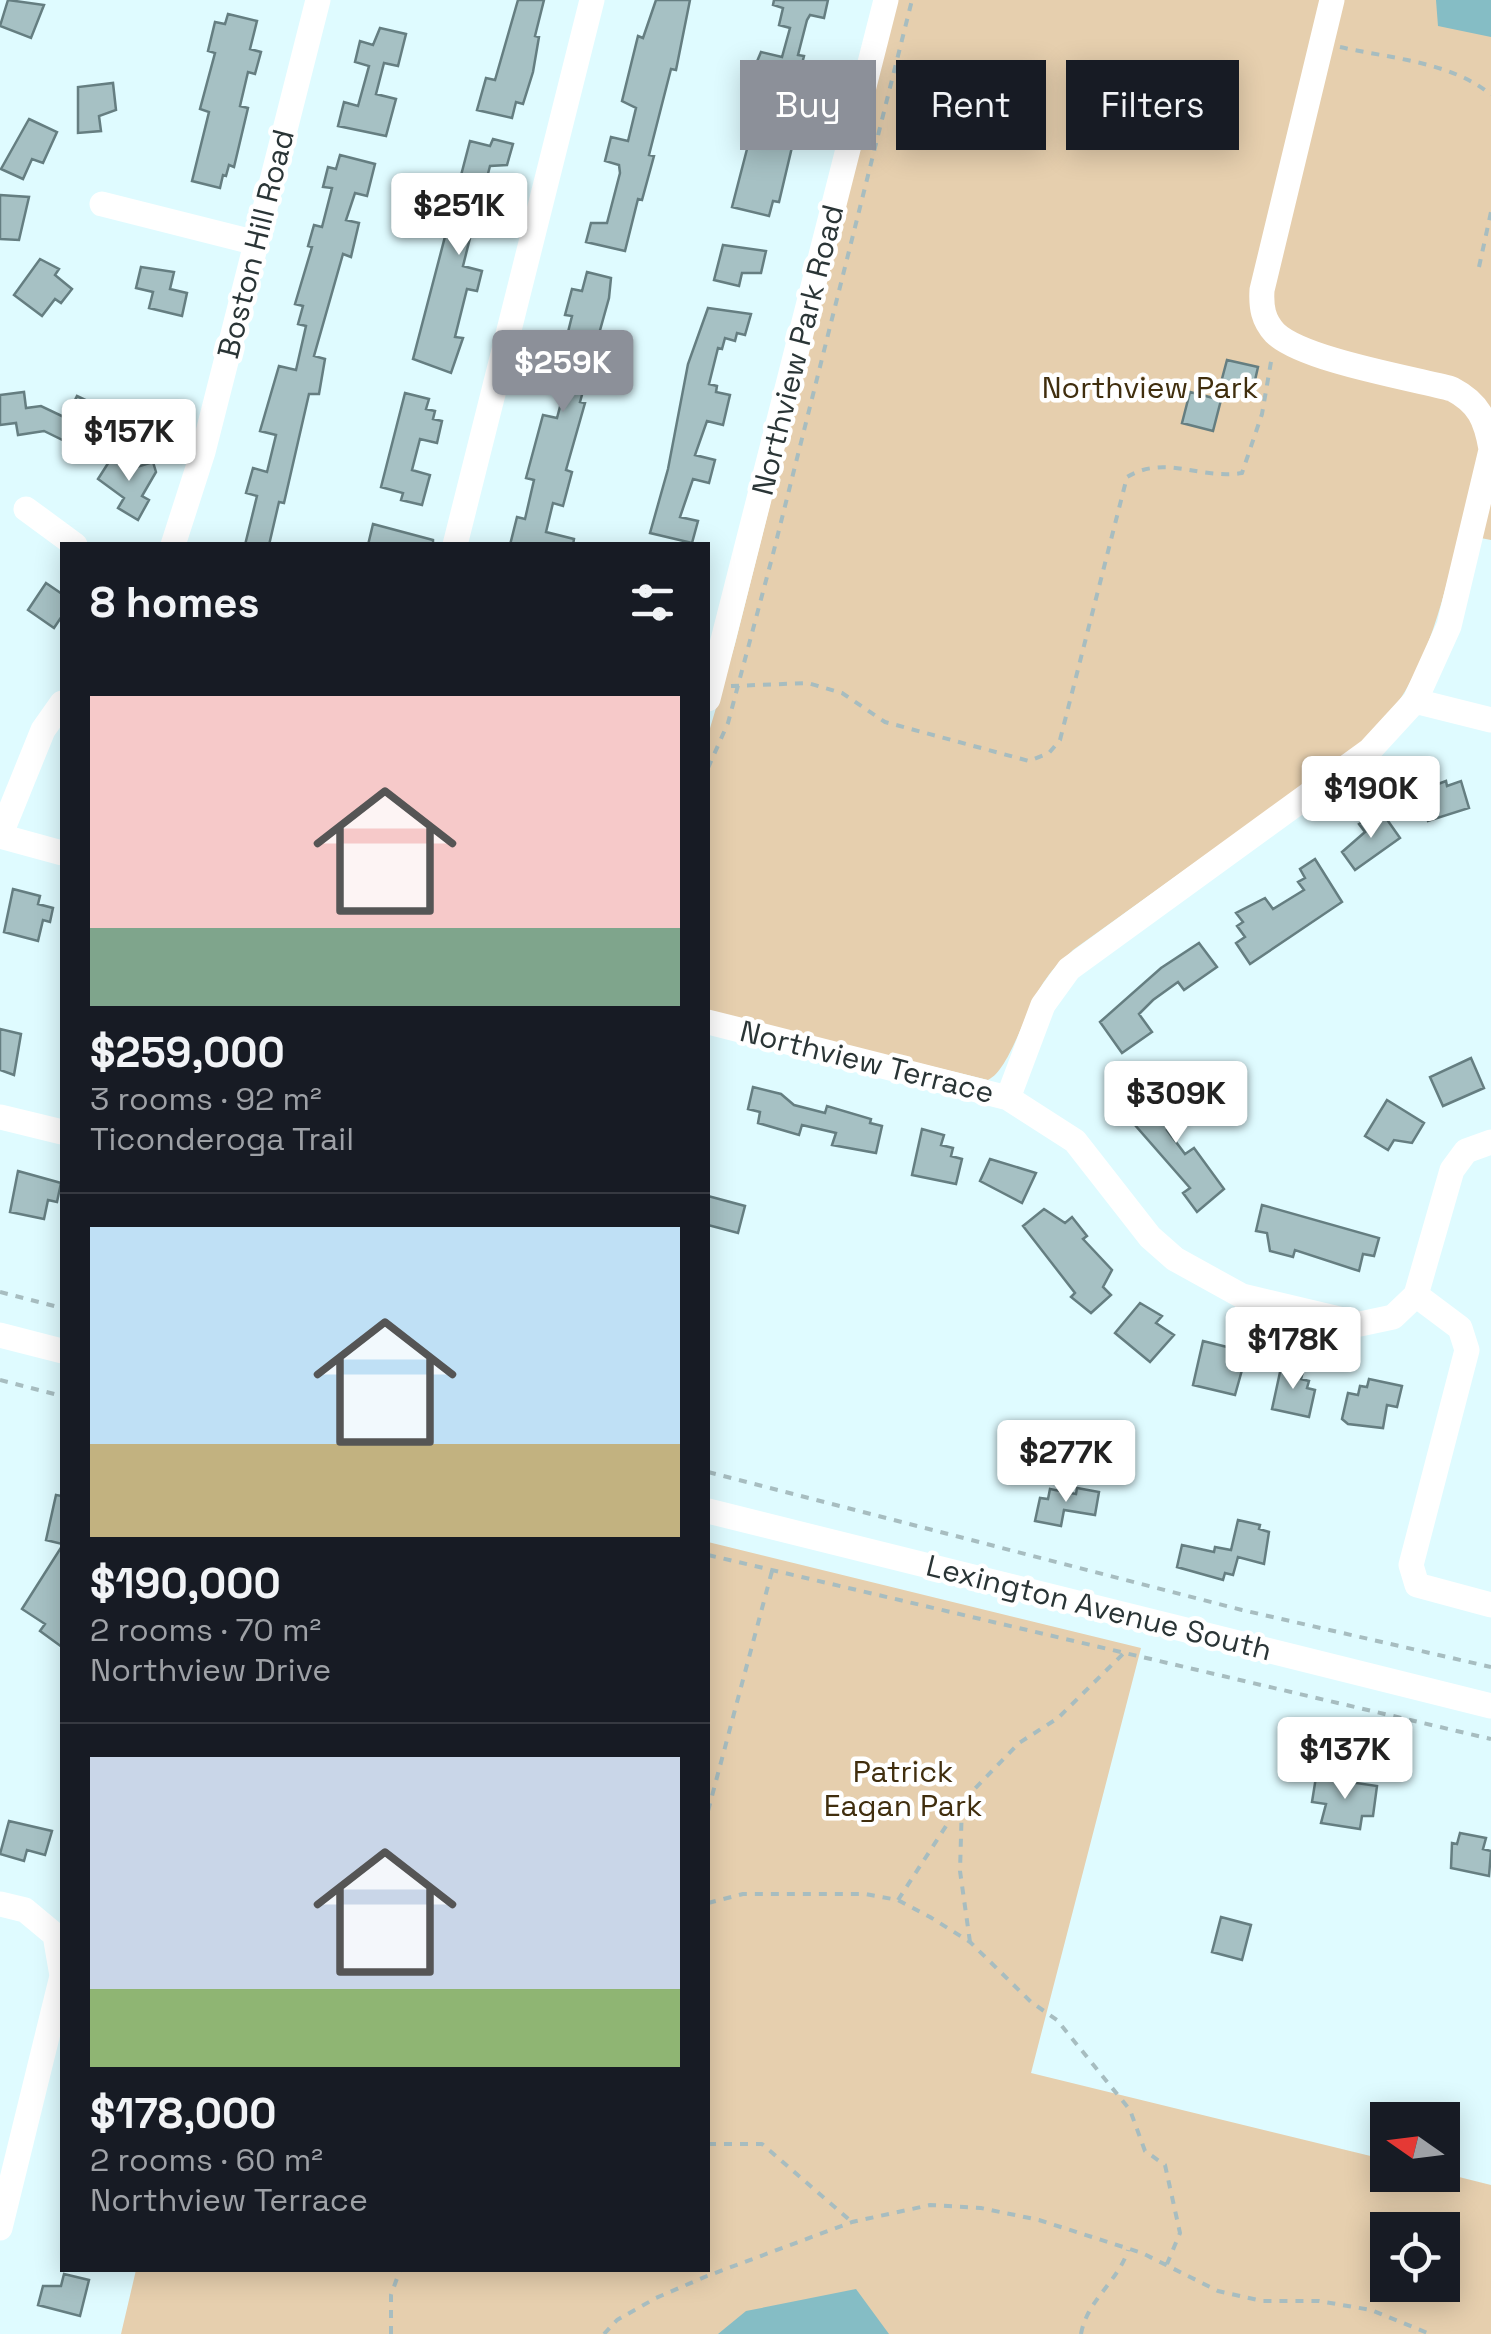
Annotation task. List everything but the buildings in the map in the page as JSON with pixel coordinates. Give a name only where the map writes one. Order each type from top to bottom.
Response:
[{"type":"street","name":"Boston Hill Road","points":[[174,542],[203,452],[318,0]]},
{"type":"street","points":[[455,542],[592,0]]},
{"type":"street","name":"Northview Park Road","points":[[717,678],[886,0]]},
{"type":"street","points":[[1008,1098],[1043,1005],[1069,969],[1370,750],[1416,701],[1448,626],[1491,450],[1486,424],[1473,400],[1452,390],[1296,348],[1274,331],[1261,311],[1262,290],[1332,0]]},
{"type":"street","points":[[102,204],[256,243]]},
{"type":"street","points":[[26,509],[70,542]]},
{"type":"street","points":[[1416,701],[1491,720]]},
{"type":"street","points":[[60,706],[42,730],[0,836],[60,852]]},
{"type":"street","name":"Northview Terrace","points":[[710,1023],[1008,1098],[1075,1141],[1150,1237],[1175,1259],[1242,1296],[1360,1324],[1393,1317],[1416,1296]]},
{"type":"street","points":[[0,1116],[60,1131]]},
{"type":"street","points":[[1491,1142],[1466,1151],[1452,1170],[1416,1296],[1460,1328],[1466,1350],[1411,1565],[1417,1585],[1491,1605]]},
{"type":"street","points":[[0,1335],[60,1350]]},
{"type":"street","name":"Lexington Avenue South","points":[[710,1511],[1491,1706]]},
{"type":"street","points":[[0,1904],[25,1910],[55,1935],[60,1964]]},
{"type":"street","points":[[0,2228],[5,2189],[60,1983]]},
{"type":"path","points":[[710,748],[717,678],[912,0]]},
{"type":"path","points":[[1321,43],[1445,72],[1476,82],[1491,95]]},
{"type":"path","points":[[1479,267],[1491,212]]},
{"type":"path","points":[[717,678],[808,683],[842,693],[884,722],[1029,760],[1049,754],[1060,740],[1127,477],[1144,466],[1162,464],[1219,477],[1242,473],[1262,414],[1274,331]]},
{"type":"path","points":[[0,1292],[60,1307]]},
{"type":"path","points":[[0,1380],[60,1395]]},
{"type":"path","points":[[710,1473],[1242,1610],[1491,1667]]},
{"type":"path","points":[[710,1555],[1491,1739]]},
{"type":"path","points":[[710,1804],[772,1570]]},
{"type":"path","points":[[898,1900],[962,1802],[1019,1743],[1058,1718],[1126,1651]]},
{"type":"path","points":[[962,1802],[960,1870],[970,1942]]},
{"type":"path","points":[[710,1902],[743,1894],[866,1894],[898,1900],[970,1942],[1074,2039],[1130,2110],[1146,2150],[1165,2165],[1180,2234],[1167,2264]]},
{"type":"path","points":[[710,2144],[762,2144],[852,2222]]},
{"type":"path","points":[[604,2334],[617,2320],[656,2298],[852,2222],[930,2205],[981,2208],[1039,2220],[1167,2264],[1218,2291],[1262,2300],[1319,2300],[1371,2310],[1430,2334]]},
{"type":"path","points":[[1081,2334],[1084,2314],[1122,2270],[1128,2250]]},
{"type":"path","points":[[391,2334],[391,2295],[399,2272]]},
{"type":"green space","name":"Northview Park","points":[[897,0],[1491,0],[1491,540],[1460,534],[1438,616],[1418,667],[1405,692],[1370,737],[1073,950],[1046,979],[1004,1063],[988,1080],[710,1012],[710,728],[735,644],[859,150],[876,150],[876,83]]},
{"type":"green space","name":"Patrick Eagan Park","points":[[710,1542],[1141,1648],[1031,2073],[1370,2156],[1370,2192],[1460,2192],[1460,2177],[1491,2185],[1491,2334],[121,2334],[136,2272],[710,2272]]},
{"type":"water","points":[[1436,0],[1491,0],[1491,37],[1438,26]]},
{"type":"water","points":[[856,2289],[889,2334],[718,2334],[746,2311]]}]
